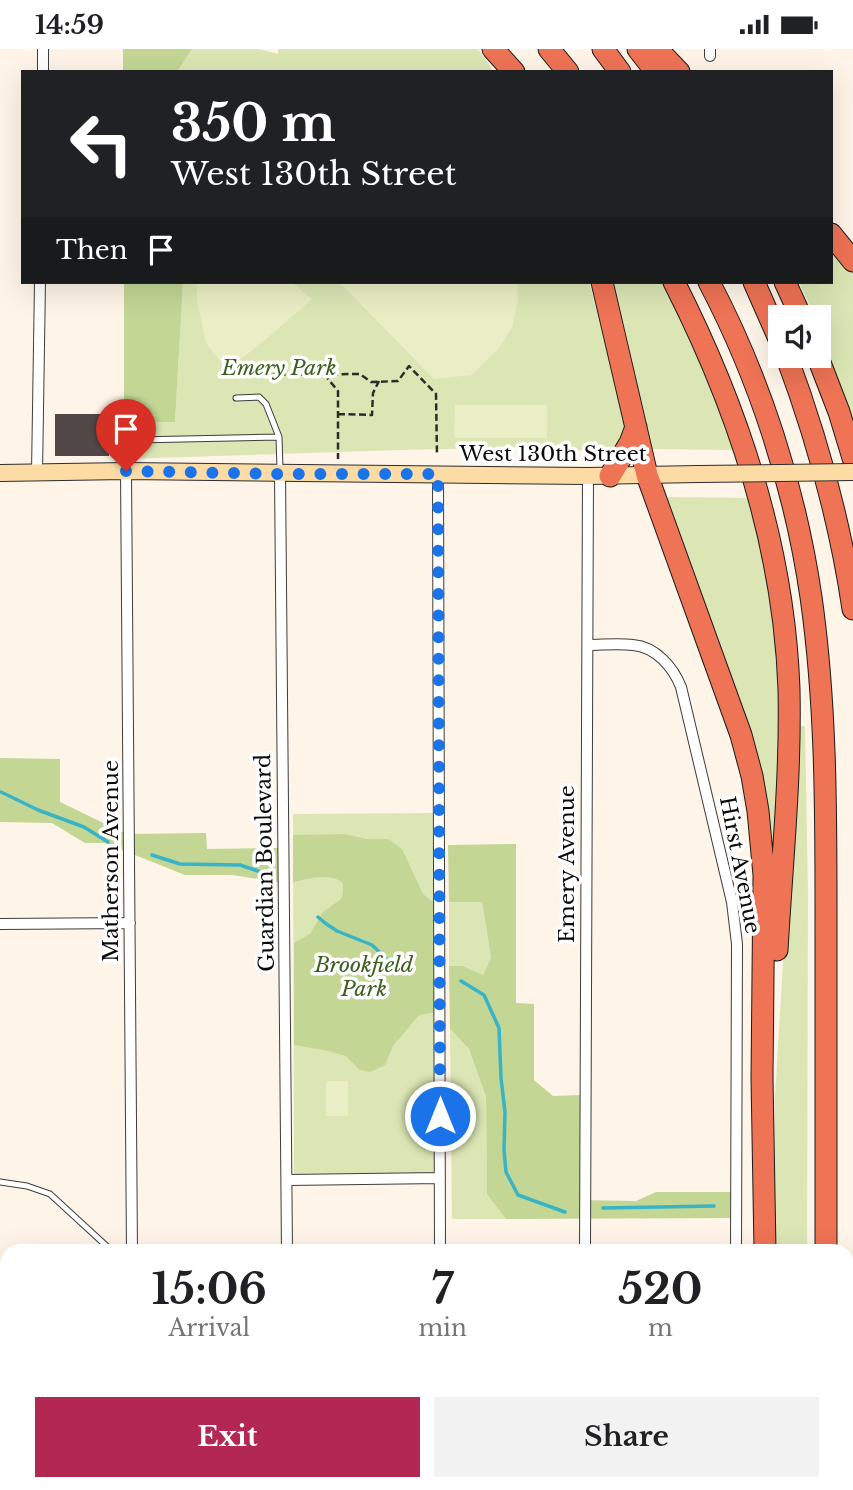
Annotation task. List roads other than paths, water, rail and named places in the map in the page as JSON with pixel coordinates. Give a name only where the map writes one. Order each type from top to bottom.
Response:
[{"type":"highway","points":[[493,49],[505,70]]},
{"type":"highway","points":[[493,49],[512,70]]},
{"type":"highway","points":[[549,49],[566,70]]},
{"type":"highway","points":[[603,49],[619,70]]},
{"type":"highway","points":[[638,49],[654,70]]},
{"type":"highway","points":[[657,49],[677,70]]},
{"type":"highway","points":[[833,236],[853,261]]},
{"type":"highway","points":[[602,284],[647,475],[741,735],[758,811],[764,875],[762,1078],[765,1244]]},
{"type":"highway","points":[[675,284],[707,351],[743,445],[773,560],[786,647],[789,688],[788,766],[764,1168]]},
{"type":"highway","points":[[710,284],[744,354],[774,440],[804,558],[816,635],[824,742],[826,822],[826,1244]]},
{"type":"highway","points":[[755,284],[768,314]]},
{"type":"highway","points":[[786,284],[796,305]]},
{"type":"highway","points":[[791,368],[833,500],[853,609]]},
{"type":"highway","points":[[822,368],[853,458]]},
{"type":"highway","points":[[610,476],[630,443],[636,426]]},
{"type":"main road","name":"West 130th Street","points":[[0,473],[126,471],[610,476],[853,472]]},
{"type":"street","points":[[43,49],[43,70]]},
{"type":"street","points":[[37,473],[40,284]]},
{"type":"street","name":"Matherson Avenue","points":[[126,471],[132,1244]]},
{"type":"street","name":"Guardian Boulevard","points":[[280,474],[287,1244]]},
{"type":"street","points":[[438,474],[440,1244]]},
{"type":"street","name":"Emery Avenue","points":[[585,1244],[588,476]]},
{"type":"street","name":"Hirst Avenue","points":[[587,645],[634,645],[650,650],[676,673],[681,687],[735,923],[736,1244]]},
{"type":"street","points":[[0,924],[130,923]]},
{"type":"street","points":[[287,1180],[440,1178]]},
{"type":"lane","points":[[236,398],[259,397],[266,404],[279,437],[280,474]]},
{"type":"lane","points":[[135,440],[279,437]]},
{"type":"lane","points":[[0,1182],[50,1194],[104,1244]]},
{"type":"waterway","points":[[1,792],[38,810],[84,827],[108,842]]},
{"type":"waterway","points":[[152,855],[180,864],[240,865],[268,877]]},
{"type":"waterway","points":[[318,917],[337,931],[372,945],[393,965],[410,972]]},
{"type":"waterway","points":[[461,981],[484,995],[499,1028],[506,1172],[518,1195],[565,1212]]},
{"type":"waterway","points":[[603,1208],[714,1206]]},
{"type":"park label","name":"Emery Park","points":[[279,368]]},
{"type":"park label","name":"Brookfield Park","points":[[364,977]]}]
